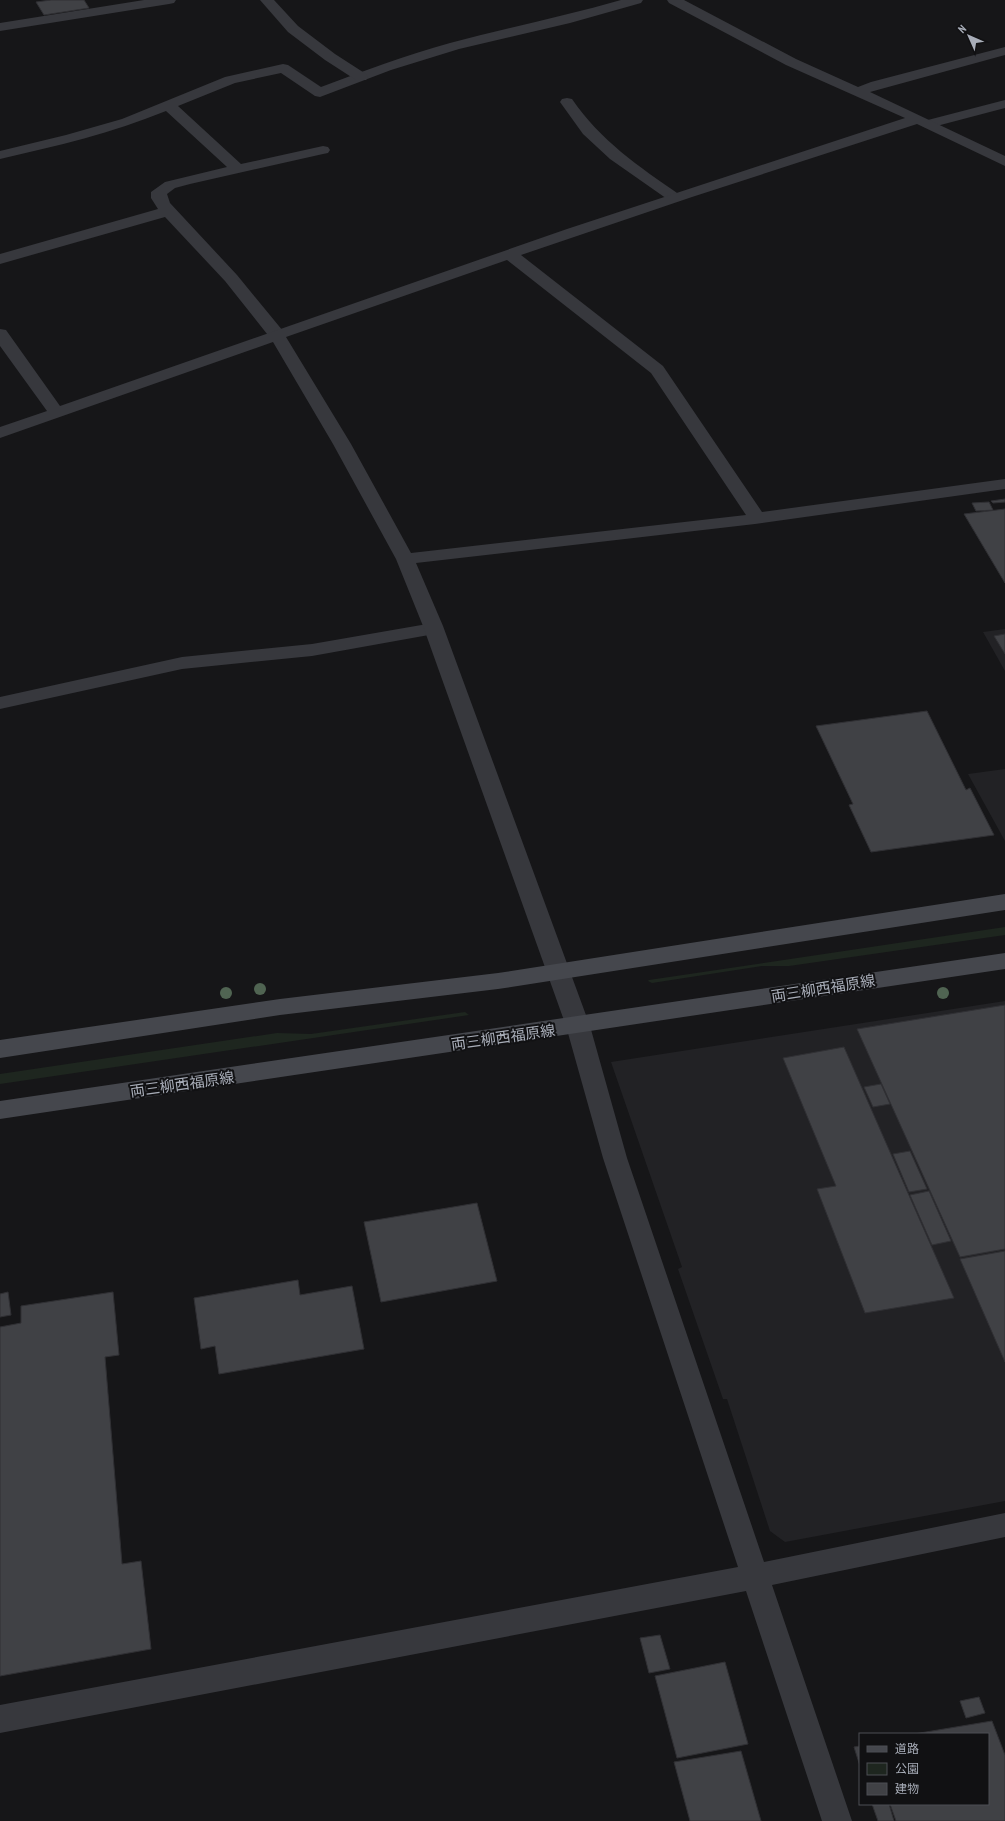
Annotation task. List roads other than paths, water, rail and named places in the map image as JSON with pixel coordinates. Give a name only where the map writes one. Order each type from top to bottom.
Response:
[{"type":"main road","points":[[0,1048],[280,1007],[498,981],[1005,902]]},
{"type":"main road","name":"両三柳西福原線","points":[[0,1110],[578,1026],[1005,961]]},
{"type":"street","points":[[0,27],[169,0]]},
{"type":"street","points":[[266,0],[293,29],[330,57],[361,77]]},
{"type":"street","points":[[0,155],[96,132],[169,106],[230,80],[277,68],[287,70],[320,93],[361,77],[455,46],[565,20],[636,0]]},
{"type":"street","points":[[674,0],[791,62],[923,122],[1005,162]]},
{"type":"street","points":[[858,92],[876,85],[1005,51]]},
{"type":"street","points":[[567,102],[593,134],[610,151],[675,198]]},
{"type":"street","points":[[0,433],[510,254],[781,162],[923,122],[1005,104]]},
{"type":"street","points":[[169,106],[238,169]]},
{"type":"street","points":[[323,150],[170,185],[159,192],[159,198],[168,211],[231,278],[277,335],[342,444],[405,559],[434,629],[578,1026],[615,1158],[837,1821]]},
{"type":"street","points":[[0,259],[168,211]]},
{"type":"street","points":[[510,254],[657,370],[757,518]]},
{"type":"street","points":[[0,334],[56,413]]},
{"type":"street","points":[[405,559],[757,518],[1005,484]]},
{"type":"street","points":[[0,703],[182,663],[312,650],[434,629]]},
{"type":"street","points":[[0,1719],[756,1576],[1005,1525]]}]
